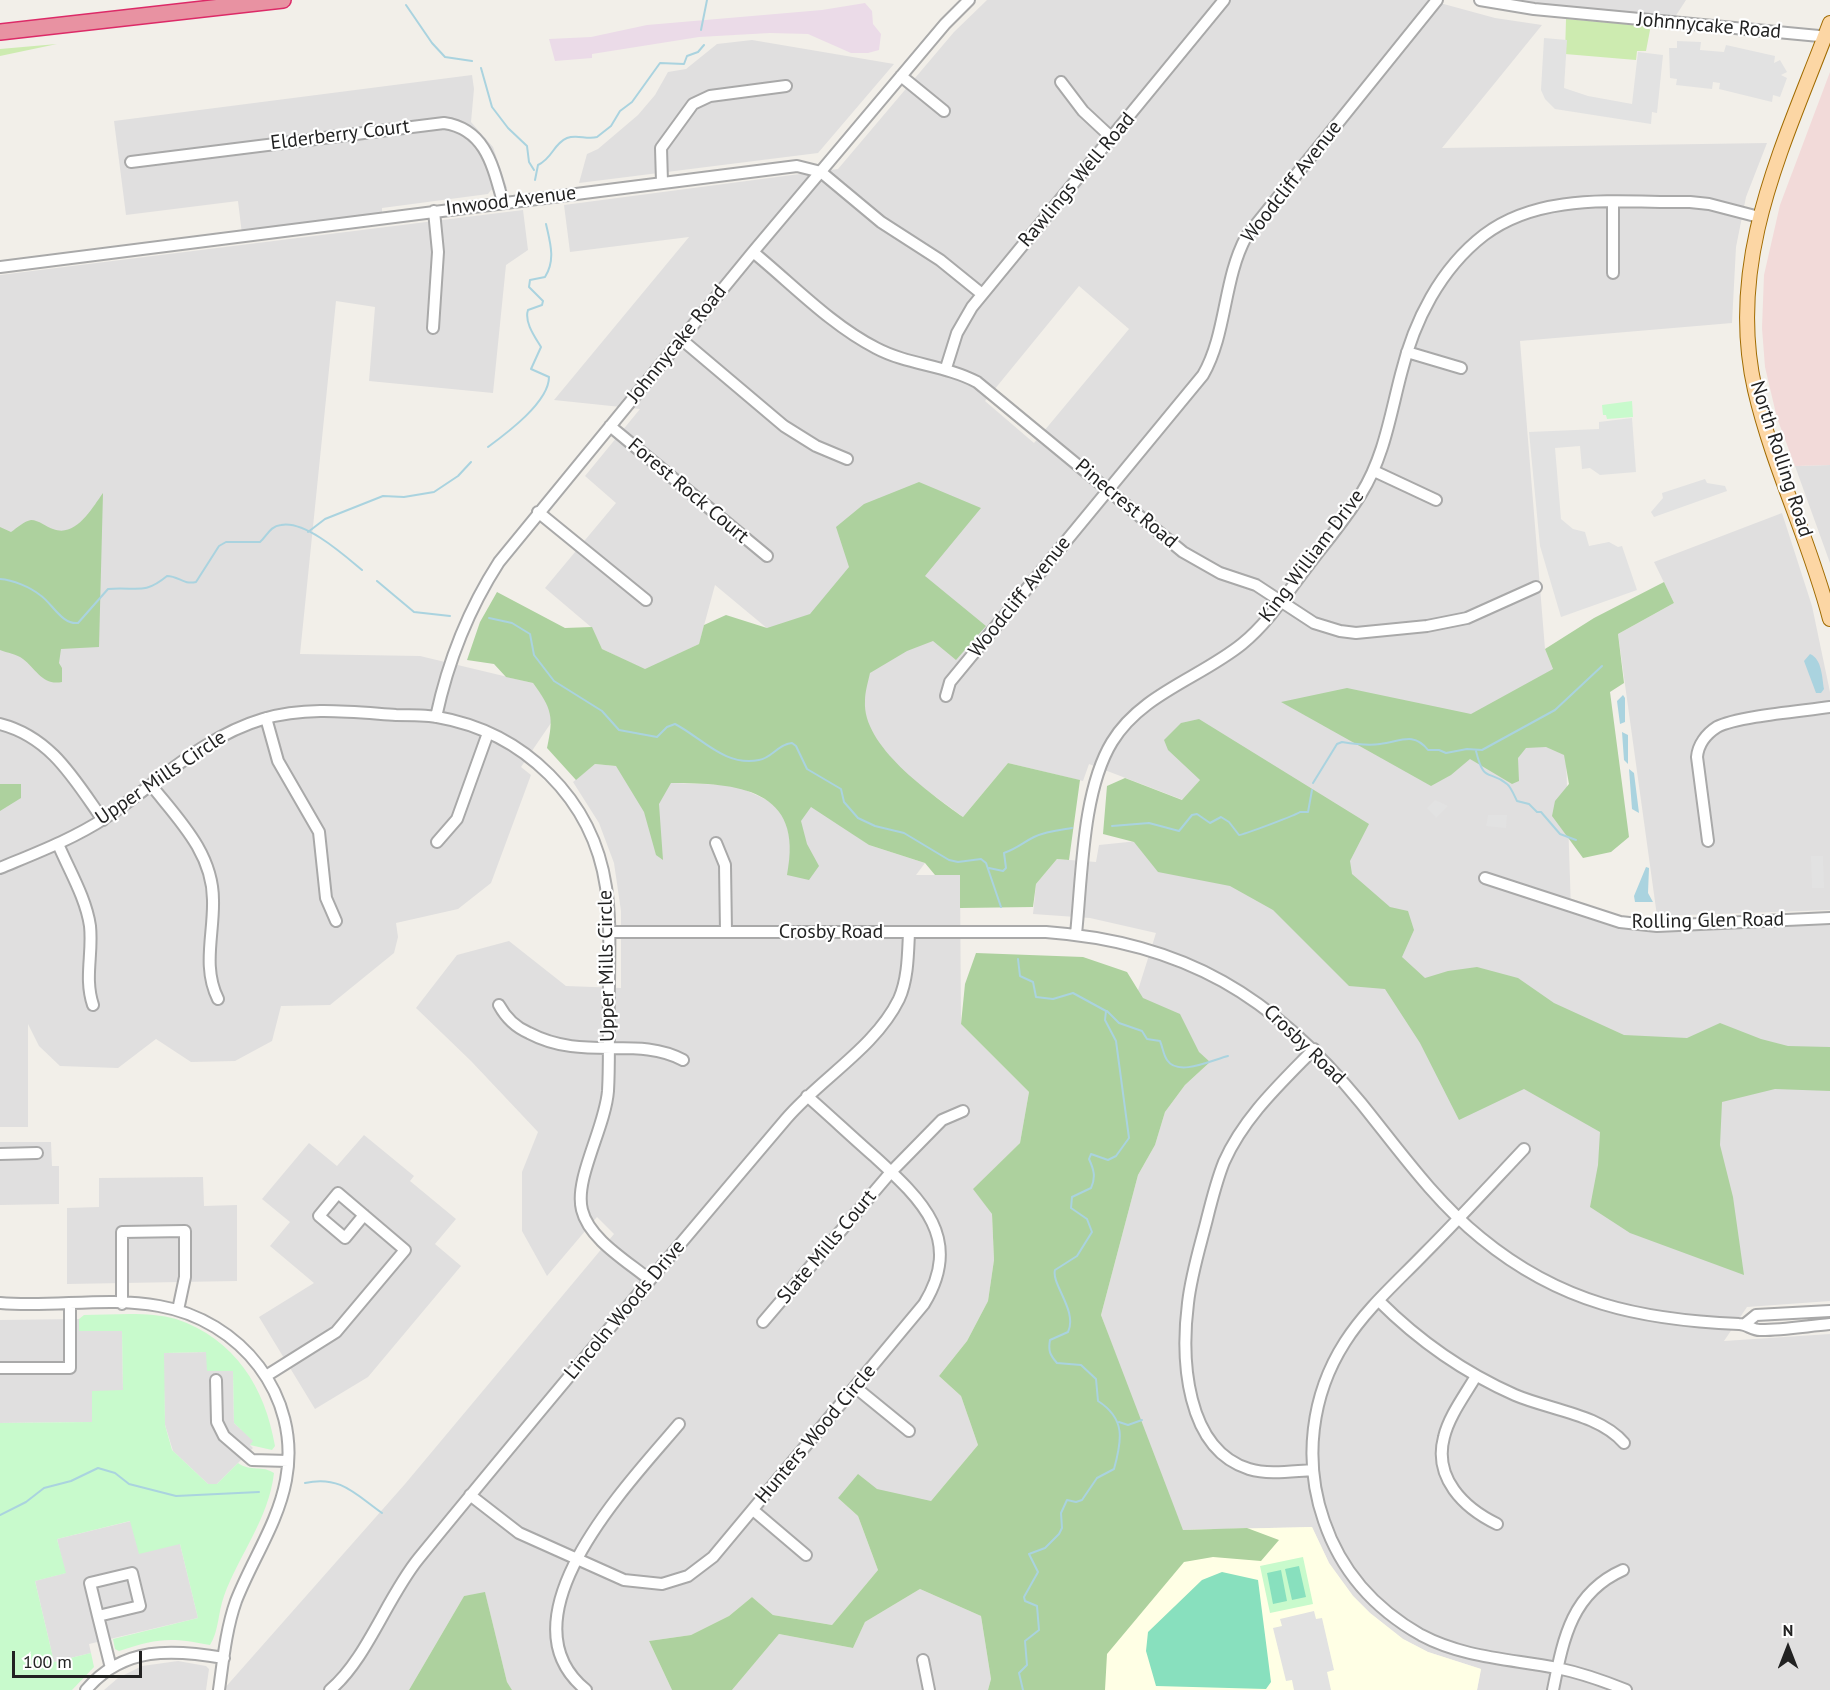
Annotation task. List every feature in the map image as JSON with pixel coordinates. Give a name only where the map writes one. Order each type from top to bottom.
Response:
[{"type":"highway","points":[[0,32],[283,0]]},
{"type":"main road","name":"North Rolling Road","points":[[1828,32],[1759,217],[1753,242],[1748,298],[1749,348],[1755,390],[1811,552],[1830,619]]},
{"type":"street","name":"Johnnycake Road","points":[[436,717],[450,662],[471,609],[499,562],[820,171],[969,0]]},
{"type":"street","name":"Rawlings Well Road","points":[[946,369],[963,321],[982,294],[1224,0]]},
{"type":"street","name":"Woodcliff Avenue","points":[[946,696],[950,682],[1203,375],[1210,362],[1236,261],[1246,237],[1437,0]]},
{"type":"street","name":"Johnnycake Road","points":[[1480,0],[1534,9],[1828,32]]},
{"type":"street","points":[[902,76],[944,111]]},
{"type":"street","points":[[1061,82],[1083,111],[1112,138]]},
{"type":"street","points":[[662,182],[661,148],[693,104],[710,96],[786,86]]},
{"type":"street","name":"Elderberry Court","points":[[131,162],[444,123],[463,128],[480,142],[491,163],[503,202]]},
{"type":"street","name":"Inwood Avenue","points":[[0,267],[797,166],[820,171]]},
{"type":"street","points":[[820,171],[881,222],[941,261],[982,294]]},
{"type":"street","points":[[1612,273],[1613,203]]},
{"type":"street","name":"King William Drive","points":[[1076,934],[1095,779],[1112,742],[1124,725],[1158,696],[1223,659],[1244,642],[1281,602],[1347,514],[1374,471],[1384,445],[1415,329],[1435,290],[1457,261],[1485,234],[1518,215],[1550,206],[1613,203],[1709,204],[1759,217]]},
{"type":"street","points":[[433,328],[438,252],[434,211]]},
{"type":"street","name":"Pinecrest Road","points":[[753,252],[860,339],[889,354],[963,375],[990,391],[1202,564],[1256,585],[1301,616],[1327,628],[1377,633],[1467,618],[1536,587]]},
{"type":"street","points":[[681,339],[784,426],[816,446],[847,459]]},
{"type":"street","points":[[1407,352],[1461,368]]},
{"type":"street","name":"Forest Rock Court","points":[[610,426],[766,556]]},
{"type":"street","points":[[1374,471],[1436,500]]},
{"type":"street","points":[[538,512],[646,600]]},
{"type":"street","points":[[1708,841],[1697,758],[1698,750],[1708,734],[1729,722],[1830,707]]},
{"type":"street","name":"Upper Mills Circle","points":[[0,868],[58,844],[103,820],[208,744],[266,718],[318,711],[436,717],[488,733],[525,753],[544,768],[578,810],[602,866],[607,888],[608,1050],[605,1113],[584,1176],[580,1199],[590,1228],[650,1280]]},
{"type":"street","points":[[266,718],[278,761],[319,832],[326,898],[336,921]]},
{"type":"street","points":[[0,724],[26,733],[53,752],[103,820]]},
{"type":"street","points":[[437,842],[456,819],[488,733]]},
{"type":"street","points":[[151,785],[191,836],[208,866],[213,900],[209,974],[218,999]]},
{"type":"street","points":[[716,843],[725,865],[726,932]]},
{"type":"street","points":[[58,844],[87,914],[90,942],[87,982],[93,1005]]},
{"type":"street","name":"Rolling Glen Road","points":[[1485,878],[1620,922],[1658,926],[1830,918]]},
{"type":"street","name":"Crosby Road","points":[[609,932],[1076,934],[1156,952],[1207,972],[1263,1005],[1314,1049],[1458,1219],[1479,1238],[1520,1266],[1592,1301],[1654,1318],[1692,1323],[1745,1324],[1757,1331],[1830,1324]]},
{"type":"street","name":"Lincoln Woods Drive","points":[[330,1690],[352,1666],[399,1584],[470,1495],[807,1096],[869,1039],[899,998],[907,961],[909,932]]},
{"type":"street","points":[[499,1005],[512,1022],[549,1043],[566,1048],[659,1050],[683,1060]]},
{"type":"street","points":[[1312,1470],[1280,1472],[1249,1468],[1224,1455],[1214,1446],[1199,1420],[1193,1401],[1186,1331],[1192,1278],[1224,1162],[1254,1112],[1314,1049]]},
{"type":"street","name":"Hunters Wood Circle","points":[[470,1495],[519,1533],[577,1560],[638,1584],[676,1581],[700,1568],[753,1510],[924,1304],[938,1276],[940,1246],[932,1218],[891,1172],[807,1096]]},
{"type":"street","name":"Slate Mills Court","points":[[763,1322],[891,1172],[942,1120],[963,1111]]},
{"type":"street","points":[[1524,1149],[1379,1301],[1345,1343],[1324,1386],[1313,1429],[1312,1470],[1320,1510],[1335,1550],[1351,1575],[1378,1605],[1398,1621],[1442,1645],[1484,1657],[1557,1668],[1626,1690]]},
{"type":"street","points":[[0,1154],[37,1153]]},
{"type":"street","points":[[266,1376],[336,1332],[405,1250],[364,1215]]},
{"type":"street","points":[[122,1304],[122,1232],[185,1231],[185,1277],[178,1310]]},
{"type":"street","points":[[1379,1301],[1435,1351],[1476,1376],[1518,1396],[1607,1428],[1624,1443]]},
{"type":"street","points":[[0,1303],[156,1305],[178,1310],[205,1319],[230,1335],[249,1352],[266,1376],[280,1408],[287,1436],[288,1461],[278,1510],[236,1604],[219,1690]]},
{"type":"street","points":[[0,1368],[70,1368],[70,1305]]},
{"type":"street","name":"Crosby Road","points":[[1745,1324],[1756,1315],[1830,1311]]},
{"type":"street","points":[[1476,1376],[1444,1438],[1443,1459],[1449,1484],[1461,1500],[1482,1517],[1497,1524]]},
{"type":"street","points":[[216,1380],[217,1422],[224,1436],[252,1460],[288,1461]]},
{"type":"street","points":[[855,1387],[909,1431]]},
{"type":"street","points":[[586,1690],[563,1660],[557,1635],[560,1606],[577,1560],[598,1521],[679,1424]]},
{"type":"street","points":[[753,1510],[806,1555]]},
{"type":"street","points":[[1553,1690],[1562,1645],[1571,1620],[1596,1588],[1623,1570]]},
{"type":"street","points":[[98,1616],[140,1606],[132,1573],[90,1583],[98,1616],[111,1668]]},
{"type":"street","points":[[86,1690],[111,1668],[140,1655],[166,1651],[224,1658]]},
{"type":"street","points":[[923,1660],[929,1690]]},
{"type":"shaded area","points":[[987,0],[1429,0],[1495,18],[1542,25],[1442,148],[1767,143],[1746,197],[1736,247],[1732,323],[1520,341],[1545,649],[1553,669],[1563,664],[1571,910],[1660,929],[1830,924],[1830,1301],[1747,1307],[1724,1341],[1830,1334],[1830,1690],[1477,1690],[1481,1669],[1428,1652],[1403,1639],[1370,1613],[1353,1596],[1329,1563],[1312,1527],[1183,1530],[1151,1452],[1101,1315],[1138,1175],[1155,1145],[1165,1112],[1185,1085],[1210,1062],[1133,1006],[1156,933],[1090,918],[1033,914],[1036,884],[1057,859],[1096,862],[1099,845],[1177,837],[1201,779],[1183,800],[1089,764],[1083,781],[1008,763],[963,817],[906,775],[786,644],[715,585],[699,644],[645,670],[602,649],[591,627],[545,588],[616,503],[585,476],[640,409],[554,400],[689,237],[570,252],[564,205],[838,169],[954,32]],"holes":[[[1079,286],[1129,329],[1034,443],[985,401]]]},
{"type":"shaded area","points":[[1516,0],[1686,0],[1675,17],[1599,11]]},
{"type":"shaded area","points":[[865,3],[872,11],[873,24],[881,34],[879,50],[868,53],[851,53],[808,34],[770,33],[699,37],[592,54],[592,58],[555,61],[549,39],[591,37],[647,25],[822,10]]},
{"type":"shaded area","points":[[1544,38],[1567,40],[1564,88],[1588,96],[1632,104],[1638,52],[1663,55],[1657,113],[1652,112],[1651,124],[1555,109],[1545,99],[1541,90]]},
{"type":"shaded area","points":[[752,40],[894,64],[818,153],[579,183],[587,154],[598,149],[638,115],[655,95],[668,72],[686,69],[717,44]]},
{"type":"shaded area","points":[[1677,41],[1701,42],[1700,50],[1724,52],[1726,45],[1775,56],[1774,63],[1780,60],[1787,72],[1781,75],[1787,78],[1780,97],[1773,95],[1772,102],[1719,89],[1720,83],[1713,82],[1712,89],[1676,85],[1677,79],[1670,78],[1669,48],[1677,48]]},
{"type":"shaded area","points":[[1830,72],[1830,465],[1795,466],[1777,418],[1765,367],[1762,328],[1764,275],[1780,205]]},
{"type":"shaded area","points":[[472,75],[474,89],[471,122],[493,147],[507,188],[491,190],[488,194],[382,208],[382,214],[242,234],[238,201],[126,215],[114,121]]},
{"type":"shaded area","points":[[523,210],[528,250],[506,265],[493,393],[369,381],[375,307],[336,301],[300,654],[420,656],[533,683],[546,701],[553,720],[521,767],[531,775],[491,883],[458,909],[396,923],[398,937],[394,953],[330,1005],[281,1006],[272,1041],[235,1061],[191,1062],[156,1039],[118,1068],[60,1066],[39,1046],[28,1024],[28,1127],[0,1127],[0,275]]},
{"type":"shaded area","points":[[1632,418],[1636,472],[1600,475],[1590,468],[1582,469],[1580,446],[1555,448],[1561,519],[1573,529],[1585,532],[1589,546],[1609,542],[1618,547],[1622,546],[1637,590],[1561,617],[1540,546],[1529,432],[1599,429],[1599,422]]},
{"type":"shaded area","points":[[1830,465],[1830,563],[1795,466]]},
{"type":"shaded area","points":[[1705,479],[1707,483],[1725,486],[1727,491],[1654,517],[1651,512],[1663,498],[1662,493]]},
{"type":"shaded area","points":[[1782,513],[1812,606],[1830,692],[1830,910],[1657,916],[1618,634],[1674,603],[1654,562]]},
{"type":"shaded area","points":[[595,764],[629,767],[671,783],[735,785],[771,802],[767,795],[816,808],[869,845],[925,863],[916,875],[960,875],[961,1024],[1029,1092],[1020,1143],[974,1189],[992,1214],[994,1260],[988,1301],[967,1341],[939,1376],[961,1396],[978,1445],[931,1501],[838,1498],[858,1516],[878,1570],[832,1625],[773,1615],[752,1597],[729,1616],[691,1635],[649,1641],[672,1690],[512,1690],[507,1682],[485,1593],[464,1596],[409,1690],[223,1690],[405,1484],[614,1234],[597,1217],[547,1276],[522,1231],[522,1172],[538,1132],[471,1061],[416,1008],[457,955],[509,941],[566,986],[621,988],[621,911],[614,863],[599,823],[573,782]]},
{"type":"shaded area","points":[[1435,800],[1448,806],[1436,818],[1427,808]]},
{"type":"shaded area","points":[[1488,815],[1507,815],[1506,828],[1486,826]]},
{"type":"shaded area","points":[[1811,856],[1823,856],[1824,888],[1812,888]]},
{"type":"shaded area","points":[[364,1135],[414,1176],[410,1181],[456,1219],[435,1244],[461,1266],[368,1377],[315,1409],[259,1317],[314,1283],[270,1246],[290,1222],[262,1199],[309,1143],[337,1166]]},
{"type":"shaded area","points":[[0,1142],[51,1142],[52,1166],[59,1166],[59,1204],[0,1205]]},
{"type":"shaded area","points":[[203,1177],[204,1206],[237,1205],[237,1281],[67,1284],[67,1208],[99,1207],[99,1178]]},
{"type":"shaded area","points":[[79,1319],[80,1331],[122,1330],[123,1390],[92,1422],[0,1423],[0,1320]]},
{"type":"shaded area","points":[[206,1352],[233,1371],[234,1423],[254,1441],[250,1445],[253,1448],[217,1484],[208,1484],[173,1451],[165,1425],[163,1353]]},
{"type":"shaded area","points":[[131,1521],[180,1544],[198,1618],[89,1644],[91,1653],[54,1662],[35,1581],[65,1573],[57,1539]]},
{"type":"shaded area","points":[[1312,1527],[1329,1563],[1353,1596],[1370,1613],[1403,1639],[1428,1652],[1481,1669],[1477,1690],[1048,1690],[1099,1532]]},
{"type":"shaded area","points":[[920,1589],[981,1616],[991,1679],[988,1690],[732,1690],[779,1634],[853,1648],[865,1622]]},
{"type":"shaded area","points":[[1314,1611],[1316,1619],[1322,1618],[1334,1670],[1327,1672],[1331,1690],[1294,1690],[1292,1680],[1286,1681],[1273,1628],[1282,1626],[1280,1619]]},
{"type":"shaded area","points":[[178,1661],[206,1666],[209,1669],[206,1690],[104,1690],[118,1678],[142,1666]]},
{"type":"green space","points":[[1566,19],[1648,26],[1650,30],[1646,51],[1637,51],[1636,60],[1565,54]]},
{"type":"green space","points":[[57,44],[0,56],[0,49]]},
{"type":"green space","points":[[1632,401],[1633,417],[1607,419],[1606,415],[1603,415],[1602,405]]},
{"type":"green space","points":[[919,482],[981,508],[925,576],[986,626],[956,660],[933,641],[907,651],[870,673],[865,698],[867,718],[874,735],[900,767],[963,817],[1008,763],[1080,780],[1069,860],[1057,859],[1036,884],[1033,907],[960,908],[960,875],[935,875],[925,863],[869,845],[811,807],[801,821],[807,844],[819,866],[809,880],[787,875],[790,846],[786,824],[776,808],[760,796],[720,785],[671,783],[659,804],[663,860],[656,855],[644,812],[616,766],[595,764],[576,780],[547,748],[550,714],[533,683],[506,677],[494,664],[467,660],[480,622],[497,592],[565,628],[592,627],[602,649],[645,669],[699,644],[704,625],[726,615],[767,628],[810,614],[849,567],[836,527],[864,504]]},
{"type":"green space","points":[[103,493],[99,647],[61,649],[59,663],[62,668],[62,682],[50,682],[40,676],[21,657],[0,650],[0,527],[11,532],[31,520],[61,531],[69,529],[83,520]]},
{"type":"green space","points":[[1664,582],[1674,603],[1618,634],[1624,683],[1610,692],[1629,837],[1611,852],[1583,858],[1552,816],[1555,801],[1569,784],[1564,755],[1546,747],[1526,748],[1518,758],[1519,781],[1512,784],[1470,759],[1451,775],[1431,786],[1281,702],[1347,688],[1471,714],[1553,669],[1545,649],[1594,618]]},
{"type":"green space","points":[[1199,719],[1369,824],[1350,861],[1352,874],[1390,907],[1408,911],[1414,930],[1402,957],[1425,978],[1448,971],[1477,967],[1518,978],[1554,1003],[1624,1035],[1687,1038],[1720,1023],[1761,1039],[1788,1046],[1830,1047],[1830,1091],[1775,1089],[1722,1102],[1720,1145],[1733,1197],[1744,1275],[1630,1233],[1590,1207],[1598,1165],[1600,1132],[1524,1089],[1459,1120],[1420,1043],[1385,989],[1349,986],[1273,910],[1230,886],[1158,872],[1134,842],[1103,834],[1107,786],[1125,778],[1182,800],[1200,780],[1168,750],[1164,740],[1181,723]]},
{"type":"green space","points":[[0,784],[21,784],[21,798],[0,811]]},
{"type":"green space","points":[[976,953],[1083,957],[1127,972],[1143,998],[1180,1014],[1199,1052],[1210,1062],[1185,1085],[1165,1112],[1155,1145],[1138,1175],[1101,1315],[1183,1530],[1247,1528],[1279,1540],[1261,1561],[1213,1557],[1184,1562],[1107,1654],[1105,1690],[988,1690],[991,1679],[981,1616],[920,1589],[865,1622],[853,1648],[779,1634],[732,1690],[672,1690],[649,1641],[691,1635],[729,1616],[752,1597],[773,1615],[832,1625],[878,1570],[858,1516],[838,1498],[858,1474],[877,1489],[931,1501],[978,1445],[961,1396],[939,1376],[967,1341],[988,1301],[994,1260],[992,1214],[973,1189],[1020,1143],[1029,1092],[961,1024],[965,984]]},
{"type":"green space","points":[[142,1314],[176,1319],[197,1328],[231,1352],[255,1385],[264,1404],[275,1446],[272,1450],[250,1445],[253,1441],[234,1423],[233,1371],[207,1371],[206,1352],[164,1353],[165,1425],[172,1450],[208,1484],[217,1484],[238,1463],[274,1473],[271,1490],[260,1521],[224,1596],[210,1645],[164,1640],[144,1643],[119,1651],[115,1649],[113,1639],[198,1618],[180,1544],[139,1554],[130,1521],[57,1539],[66,1573],[35,1581],[54,1662],[91,1653],[94,1667],[72,1690],[0,1690],[0,1423],[92,1422],[92,1391],[123,1390],[122,1331],[79,1331],[79,1319],[84,1315]]},
{"type":"green space","points":[[1303,1557],[1313,1604],[1270,1613],[1260,1566]]},
{"type":"green space","points":[[1299,1566],[1306,1597],[1292,1600],[1285,1569]]},
{"type":"green space","points":[[1281,1570],[1287,1601],[1273,1604],[1267,1573]]},
{"type":"green space","points":[[1222,1572],[1258,1580],[1271,1682],[1266,1689],[1156,1686],[1146,1651],[1148,1632],[1202,1580]]},
{"type":"green space","points":[[485,1592],[507,1682],[512,1690],[409,1690],[464,1596]]},
{"type":"water","points":[[1810,654],[1817,660],[1821,669],[1824,689],[1821,693],[1816,693],[1804,661]]},
{"type":"water","points":[[1623,695],[1625,722],[1620,724],[1617,701]]},
{"type":"water","points":[[1622,732],[1628,735],[1628,764],[1624,760]]},
{"type":"water","points":[[1629,769],[1634,773],[1639,813],[1632,809]]},
{"type":"water","points":[[1646,867],[1649,868],[1648,893],[1653,902],[1635,902],[1634,896]]},
{"type":"waterway","points":[[701,30],[707,0]]},
{"type":"waterway","points":[[406,5],[432,43],[445,57],[472,61]]},
{"type":"waterway","points":[[535,180],[538,165],[547,159],[562,141],[571,137],[597,137],[611,126],[620,111],[632,102],[660,63],[684,64],[687,56],[698,52],[704,45]]},
{"type":"waterway","points":[[481,68],[492,107],[508,128],[527,146],[529,162],[534,170]]},
{"type":"waterway","points":[[488,447],[526,416],[542,397],[547,387],[549,377],[531,369],[541,347],[531,329],[527,315],[528,310],[542,305],[543,301],[529,287],[530,280],[545,277],[550,264],[551,251],[546,224]]},
{"type":"waterway","points":[[308,532],[325,519],[383,496],[404,497],[434,492],[458,476],[471,462]]},
{"type":"waterway","points":[[0,579],[16,582],[31,589],[67,621],[78,623],[108,589],[145,588],[167,576],[196,582],[219,546],[226,542],[260,542],[271,529],[281,525],[291,525],[312,533],[362,570]]},
{"type":"waterway","points":[[377,581],[414,612],[450,616]]},
{"type":"waterway","points":[[489,618],[512,623],[530,634],[534,655],[554,681],[602,711],[619,730],[657,737],[667,727],[675,724],[714,750],[735,759],[747,761],[764,759],[783,746],[792,743],[796,746],[807,769],[841,789],[844,802],[858,818],[875,826],[904,833],[949,860],[958,862],[981,859],[986,863],[1001,907]]},
{"type":"waterway","points":[[1313,783],[1337,744],[1342,742],[1371,745],[1411,739],[1428,750],[1439,750],[1446,753],[1467,749],[1482,750],[1555,710],[1602,666]]},
{"type":"waterway","points":[[1476,751],[1485,772],[1507,784],[1517,801],[1529,804],[1537,812],[1541,812],[1560,834],[1576,840]]},
{"type":"waterway","points":[[1112,826],[1149,823],[1179,831],[1192,815],[1197,814],[1210,823],[1221,817],[1229,822],[1239,835],[1300,812],[1308,812],[1312,790]]},
{"type":"waterway","points":[[989,868],[1003,871],[1006,868],[1004,853],[1039,835],[1072,828]]},
{"type":"waterway","points":[[1018,959],[1020,976],[1033,982],[1036,997],[1053,999],[1073,993],[1106,1011],[1105,1020],[1116,1041],[1129,1138],[1116,1156],[1108,1160],[1091,1154],[1089,1159],[1093,1170],[1093,1184],[1091,1188],[1072,1197],[1071,1208],[1087,1219],[1092,1232],[1077,1256],[1055,1270],[1057,1283],[1070,1315],[1070,1324],[1068,1332],[1050,1340],[1049,1347],[1057,1363],[1081,1365],[1096,1379],[1098,1401],[1113,1415],[1120,1431],[1119,1449],[1114,1469],[1097,1478],[1082,1500],[1076,1502],[1067,1500],[1061,1513],[1062,1528],[1059,1534],[1045,1548],[1029,1554],[1038,1572],[1024,1597],[1025,1601],[1037,1606],[1039,1630],[1025,1641],[1027,1665],[1019,1673],[1023,1690]]},
{"type":"waterway","points":[[1107,1011],[1119,1023],[1142,1031],[1147,1039],[1160,1041],[1166,1058],[1172,1065],[1196,1066],[1228,1056]]},
{"type":"waterway","points":[[1119,1422],[1128,1425],[1142,1420]]},
{"type":"waterway","points":[[0,1515],[26,1502],[44,1488],[71,1481],[98,1468],[115,1473],[129,1484],[176,1496],[259,1492]]},
{"type":"waterway","points":[[305,1483],[317,1481],[338,1484],[355,1493],[382,1513]]}]
